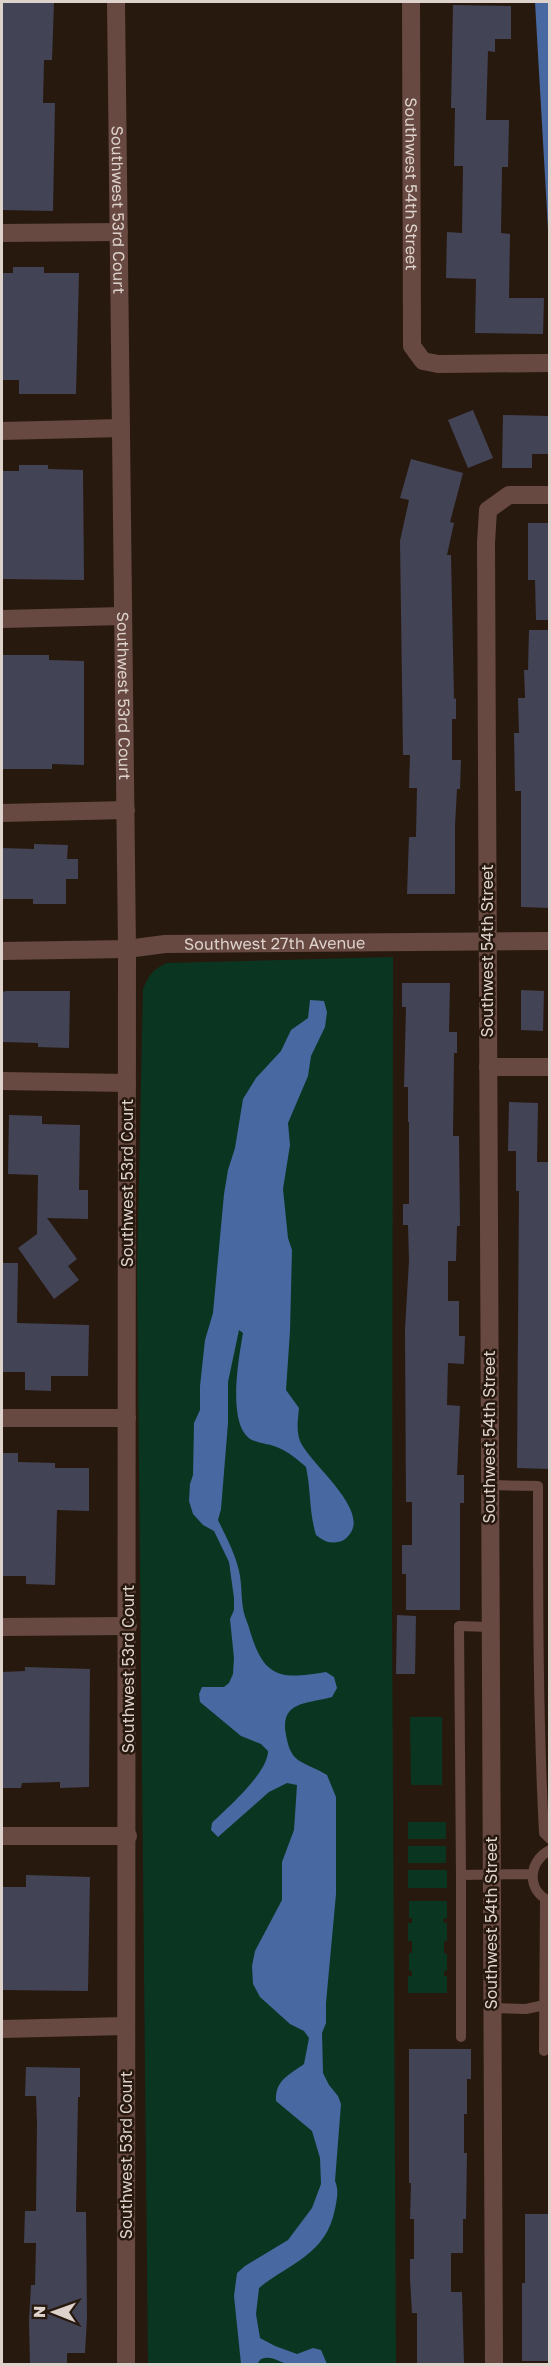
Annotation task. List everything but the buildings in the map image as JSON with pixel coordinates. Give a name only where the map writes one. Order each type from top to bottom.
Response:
[{"type":"street","name":"Southwest 53rd Court","points":[[116,2],[127,949],[126,2364]]},
{"type":"street","name":"Southwest 54th Street","points":[[411,2],[412,346],[423,361],[438,364],[549,363]]},
{"type":"street","points":[[2,233],[118,232]]},
{"type":"street","points":[[2,431],[122,428]]},
{"type":"street","name":"Southwest 54th Street","points":[[494,2364],[486,543],[488,510],[509,495],[549,495]]},
{"type":"street","points":[[2,619],[123,616]]},
{"type":"street","points":[[2,813],[126,810]]},
{"type":"street","name":"Southwest 27th Avenue","points":[[2,951],[127,949],[165,944],[549,941]]},
{"type":"street","points":[[488,1067],[549,1067]]},
{"type":"street","points":[[2,1081],[127,1083]]},
{"type":"street","points":[[2,1418],[127,1418]]},
{"type":"street","points":[[2,1627],[128,1626]]},
{"type":"street","points":[[2,1836],[128,1836]]},
{"type":"street","points":[[2,2029],[126,2026]]},
{"type":"lane","points":[[489,1485],[538,1486],[541,1766],[544,1833],[549,1839]]},
{"type":"lane","points":[[460,2037],[459,1626],[489,1628]]},
{"type":"lane","points":[[544,2051],[547,2004],[547,1901],[535,1889],[532,1874],[539,1856],[549,1850]]},
{"type":"lane","points":[[460,1875],[532,1874]]},
{"type":"lane","points":[[491,2008],[526,2009],[547,2004]]},
{"type":"green space","points":[[393,957],[392,1613],[396,2364],[148,2364],[137,1271],[143,989],[152,973],[167,963]]},
{"type":"green space","points":[[410,1717],[442,1717],[442,1785],[411,1785]]},
{"type":"green space","points":[[408,1822],[446,1822],[446,1839],[408,1839]]},
{"type":"green space","points":[[408,1846],[446,1846],[446,1863],[408,1863]]},
{"type":"green space","points":[[408,1870],[447,1870],[447,1888],[408,1888]]},
{"type":"green space","points":[[409,1901],[447,1901],[447,1918],[443,1919],[444,1923],[447,1923],[444,1953],[447,1954],[447,1971],[444,1971],[444,1976],[447,1976],[447,1993],[408,1993],[408,1976],[412,1976],[412,1971],[409,1971],[412,1941],[408,1941],[408,1923],[412,1923],[412,1918],[409,1918]]},
{"type":"water","points":[[535,2],[549,2],[549,229],[548,229]]},
{"type":"water","points":[[310,1000],[324,1001],[327,1012],[325,1027],[311,1056],[308,1076],[288,1123],[290,1145],[283,1189],[288,1238],[292,1250],[286,1390],[299,1408],[300,1441],[346,1500],[354,1525],[349,1535],[341,1541],[328,1542],[316,1535],[306,1467],[286,1452],[252,1440],[244,1432],[239,1421],[236,1390],[243,1333],[239,1330],[228,1382],[228,1423],[221,1509],[218,1520],[237,1564],[244,1614],[261,1658],[268,1667],[285,1675],[297,1676],[326,1672],[334,1677],[337,1688],[332,1697],[305,1703],[291,1709],[285,1724],[293,1755],[301,1762],[327,1775],[336,1797],[336,1894],[326,2023],[322,2033],[323,2073],[341,2104],[335,2181],[337,2195],[335,2209],[324,2237],[306,2256],[259,2288],[256,2314],[260,2338],[297,2354],[313,2348],[321,2350],[327,2364],[293,2365],[269,2358],[261,2359],[257,2364],[241,2364],[234,2296],[237,2273],[288,2240],[312,2208],[321,2184],[320,2158],[312,2131],[276,2101],[280,2083],[304,2064],[309,2038],[304,2031],[290,2024],[260,1997],[253,1984],[252,1966],[255,1951],[282,1900],[282,1862],[294,1830],[297,1785],[287,1783],[269,1792],[218,1837],[211,1830],[212,1823],[254,1779],[266,1760],[268,1751],[261,1744],[241,1736],[200,1702],[199,1694],[202,1687],[224,1687],[229,1683],[233,1674],[234,1658],[230,1619],[234,1610],[234,1598],[229,1562],[214,1531],[203,1525],[193,1514],[189,1501],[193,1475],[194,1423],[200,1410],[205,1340],[213,1313],[224,1194],[243,1099],[256,1078],[281,1051],[291,1030],[308,1018]]}]
